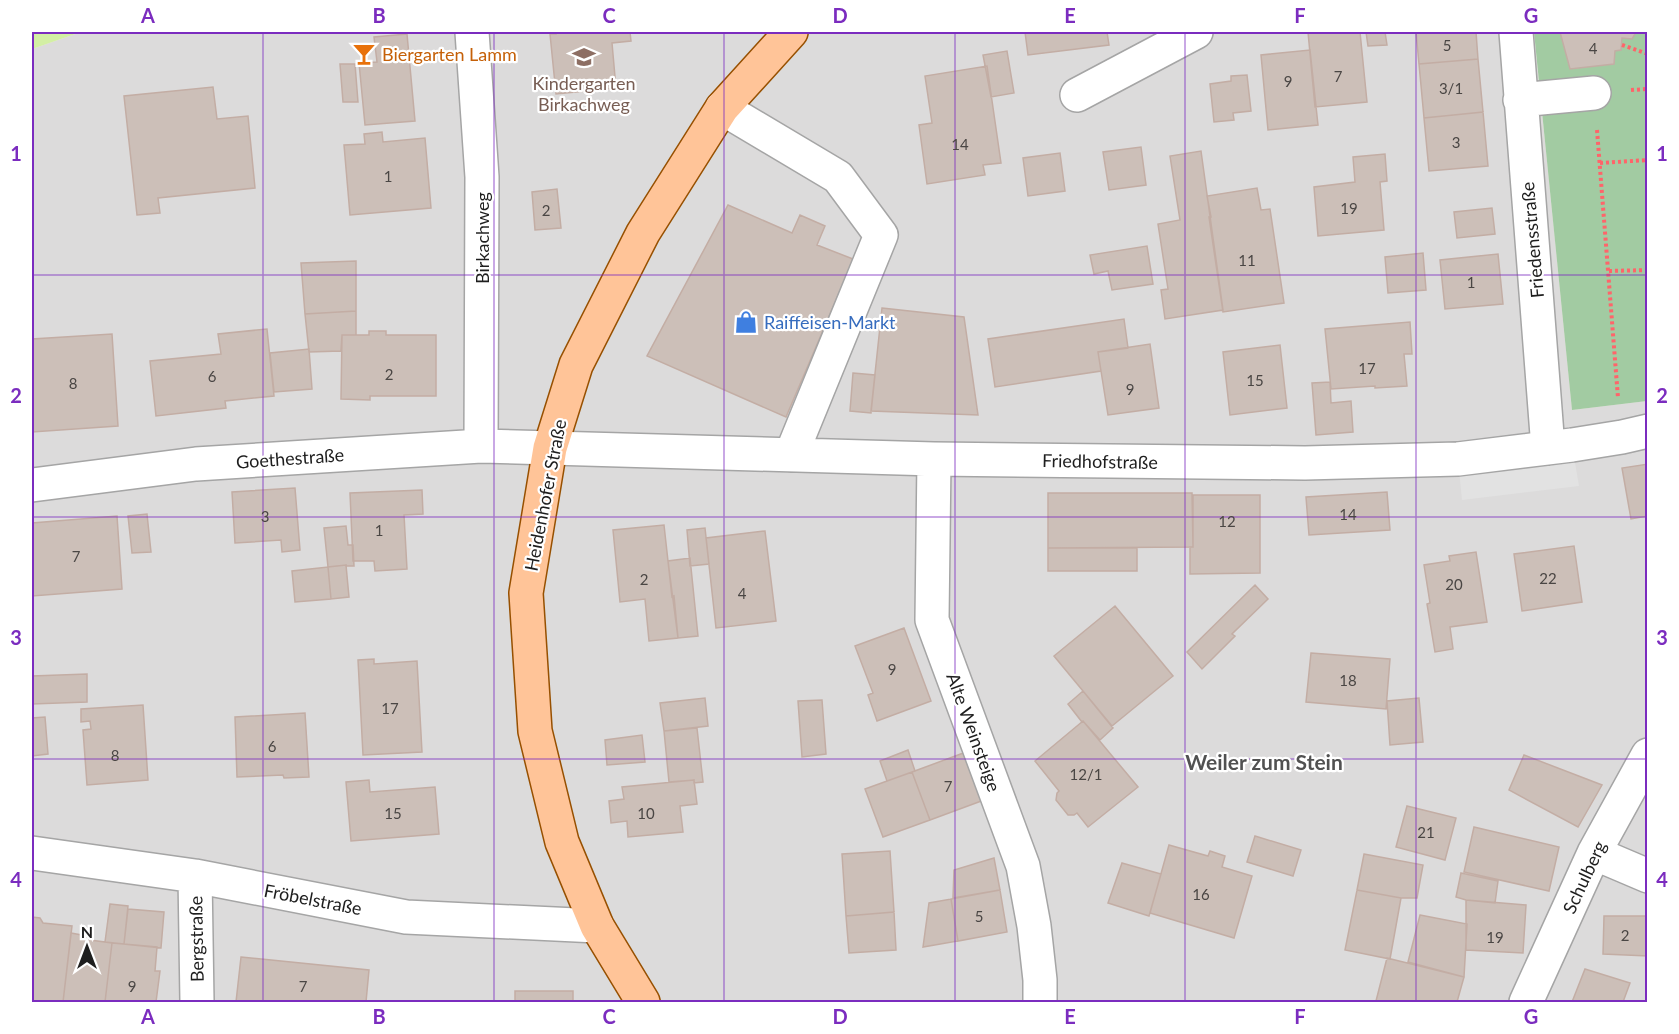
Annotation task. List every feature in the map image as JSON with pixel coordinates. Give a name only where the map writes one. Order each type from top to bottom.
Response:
[{"type":"main road","name":"Heidenhofer Straße","points":[[643,1002],[597,926],[562,842],[536,731],[526,593],[550,448],[576,365],[643,233],[722,108],[791,32]]},
{"type":"street","name":"Birkachweg","points":[[472,32],[482,177],[481,446]]},
{"type":"street","points":[[1077,95],[1196,32]]},
{"type":"street","name":"Friedensstraße","points":[[1521,41],[1520,100],[1548,448]]},
{"type":"street","points":[[1520,100],[1594,93]]},
{"type":"street","points":[[722,108],[838,177],[881,235],[791,455]]},
{"type":"street","name":"Friedhofstraße","points":[[550,448],[934,459],[1316,463],[1437,460],[1548,448],[1647,431]]},
{"type":"street","name":"Goethestraße","points":[[32,485],[196,464],[481,446],[550,448]]},
{"type":"street","name":"Alte Weinsteige","points":[[934,459],[932,620],[1023,866],[1034,926],[1040,1002]]},
{"type":"street","name":"Schulberg","points":[[1526,1002],[1594,853],[1647,755]]},
{"type":"street","name":"Fröbelstraße","points":[[32,853],[195,876],[406,917],[597,926]]},
{"type":"street","points":[[1594,853],[1647,876]]},
{"type":"street","name":"Bergstraße","points":[[195,876],[197,1002]]},
{"type":"path","points":[[1622,45],[1647,54]]},
{"type":"path","points":[[1594,93],[1619,404]]},
{"type":"path","points":[[1600,163],[1647,160]]},
{"type":"path","points":[[1609,272],[1647,270]]},
{"type":"shaded area","points":[[81,32],[1534,32],[1572,410],[1647,401],[1647,1002],[32,1002],[32,49]]},
{"type":"shaded area","points":[[1572,445],[1579,486],[1462,500],[1458,459]]},
{"type":"green space","points":[[32,32],[81,32],[32,49]]},
{"type":"green space","points":[[1534,32],[1647,32],[1647,401],[1572,410]]},
{"type":"building","points":[[556,32],[630,32],[631,41],[612,43],[616,88],[556,94],[550,34],[556,34]]},
{"type":"building","points":[[1025,32],[1107,32],[1109,45],[1028,55]]},
{"type":"building","points":[[1308,32],[1360,32],[1367,102],[1315,107]]},
{"type":"building","points":[[1366,32],[1385,32],[1387,45],[1368,46]]},
{"type":"building","points":[[1416,32],[1476,32],[1478,59],[1419,64]]},
{"type":"building","points":[[1560,32],[1636,32],[1632,39],[1622,38],[1621,50],[1615,51],[1614,64],[1570,69]]},
{"type":"building","points":[[407,34],[415,121],[365,125],[359,63],[377,62],[374,37]]},
{"type":"building","points":[[1310,50],[1318,125],[1268,130],[1261,55]]},
{"type":"building","points":[[1007,51],[1014,93],[991,97],[983,55]]},
{"type":"building","points":[[1478,59],[1483,112],[1424,118],[1419,64]]},
{"type":"building","points":[[340,64],[355,64],[358,102],[343,102]]},
{"type":"building","points":[[987,66],[1001,163],[983,165],[985,175],[927,184],[919,125],[932,123],[925,76]]},
{"type":"building","points":[[1247,75],[1251,111],[1233,113],[1234,120],[1214,122],[1210,84],[1231,81],[1231,76]]},
{"type":"building","points":[[213,87],[217,119],[248,116],[255,188],[158,198],[160,213],[137,215],[124,96]]},
{"type":"building","points":[[1483,112],[1488,166],[1429,171],[1424,118]]},
{"type":"building","points":[[382,132],[383,142],[425,138],[431,208],[350,215],[344,145],[365,144],[364,134]]},
{"type":"building","points":[[1141,147],[1146,185],[1109,190],[1103,152]]},
{"type":"building","points":[[1201,151],[1223,310],[1165,319],[1161,290],[1168,289],[1158,224],[1180,220],[1170,156]]},
{"type":"building","points":[[1060,153],[1065,191],[1028,196],[1023,158]]},
{"type":"building","points":[[1385,154],[1387,181],[1380,182],[1384,230],[1318,236],[1314,187],[1355,182],[1353,157]]},
{"type":"building","points":[[1257,188],[1261,210],[1270,209],[1284,303],[1223,312],[1207,196]]},
{"type":"building","points":[[557,189],[561,228],[535,230],[532,192]]},
{"type":"building","name":"Raiffeisen-Markt","points":[[728,205],[792,233],[800,215],[825,226],[817,245],[853,259],[846,288],[842,286],[786,417],[647,356]]},
{"type":"building","points":[[1492,208],[1495,234],[1457,238],[1454,212]]},
{"type":"building","points":[[1147,246],[1153,284],[1112,290],[1108,271],[1094,274],[1090,255]]},
{"type":"building","points":[[1423,253],[1426,290],[1388,293],[1385,257]]},
{"type":"building","points":[[1498,254],[1503,304],[1445,309],[1440,260]]},
{"type":"building","points":[[356,261],[356,311],[305,314],[301,263]]},
{"type":"building","points":[[882,308],[964,317],[978,415],[871,411]]},
{"type":"building","points":[[356,311],[356,335],[342,335],[341,351],[309,352],[305,314]]},
{"type":"building","points":[[1124,319],[1128,348],[1098,352],[1101,371],[995,387],[988,339]]},
{"type":"building","points":[[1410,322],[1412,354],[1404,354],[1407,386],[1331,389],[1325,329]]},
{"type":"building","points":[[267,329],[274,396],[225,401],[226,408],[156,416],[150,361],[221,354],[218,334]]},
{"type":"building","points":[[369,331],[386,331],[386,335],[436,335],[436,396],[370,396],[370,400],[341,399],[342,335],[369,335]]},
{"type":"building","points":[[112,334],[118,426],[32,432],[32,339]]},
{"type":"building","points":[[1150,344],[1159,408],[1108,415],[1098,352]]},
{"type":"building","points":[[1280,345],[1287,408],[1230,415],[1223,352]]},
{"type":"building","points":[[309,349],[312,389],[274,392],[270,353]]},
{"type":"building","points":[[853,373],[875,375],[871,413],[850,411]]},
{"type":"building","points":[[1330,382],[1331,403],[1351,401],[1353,432],[1316,435],[1312,383]]},
{"type":"building","points":[[1648,464],[1648,497],[1646,497],[1648,516],[1631,519],[1622,468]]},
{"type":"building","points":[[295,488],[300,550],[282,552],[281,540],[235,543],[232,492]]},
{"type":"building","points":[[422,490],[423,514],[404,515],[407,569],[375,571],[374,561],[353,561],[350,493]]},
{"type":"building","points":[[1387,492],[1390,530],[1309,535],[1306,497]]},
{"type":"building","points":[[1048,493],[1192,493],[1193,547],[1048,548]]},
{"type":"building","points":[[1193,495],[1260,495],[1260,573],[1190,574],[1190,547],[1193,547]]},
{"type":"building","points":[[147,514],[151,552],[132,553],[128,516]]},
{"type":"building","points":[[117,516],[122,589],[32,596],[32,523]]},
{"type":"building","points":[[664,525],[678,638],[649,641],[645,599],[620,602],[613,530]]},
{"type":"building","points":[[346,526],[348,545],[353,545],[354,566],[328,567],[324,528]]},
{"type":"building","points":[[705,528],[709,564],[690,566],[687,530]]},
{"type":"building","points":[[765,531],[776,621],[716,628],[706,538]]},
{"type":"building","points":[[1574,546],[1582,602],[1522,611],[1514,554]]},
{"type":"building","points":[[1048,548],[1137,548],[1137,571],[1048,571]]},
{"type":"building","points":[[1476,552],[1487,622],[1450,627],[1453,649],[1435,652],[1427,604],[1430,603],[1424,565],[1450,561],[1449,556]]},
{"type":"building","points":[[690,558],[698,636],[678,638],[668,561]]},
{"type":"building","points":[[346,565],[349,597],[331,599],[328,567]]},
{"type":"building","points":[[328,567],[331,599],[295,602],[292,571]]},
{"type":"building","points":[[1255,585],[1268,599],[1232,634],[1235,636],[1202,669],[1187,652]]},
{"type":"building","points":[[1115,606],[1173,676],[1112,726],[1054,656]]},
{"type":"building","points":[[904,628],[931,701],[877,721],[868,695],[873,693],[855,646]]},
{"type":"building","points":[[1311,653],[1390,659],[1386,709],[1306,702]]},
{"type":"building","points":[[374,659],[374,664],[417,661],[422,752],[363,755],[358,660]]},
{"type":"building","points":[[87,674],[87,702],[32,704],[32,676]]},
{"type":"building","points":[[1083,691],[1113,728],[1100,740],[1068,704]]},
{"type":"building","points":[[705,698],[708,726],[664,731],[660,703]]},
{"type":"building","points":[[1419,698],[1423,742],[1390,745],[1387,701]]},
{"type":"building","points":[[822,700],[826,754],[802,757],[798,701]]},
{"type":"building","points":[[143,705],[148,780],[87,785],[83,730],[91,729],[90,721],[81,722],[81,709]]},
{"type":"building","points":[[305,713],[309,777],[284,778],[283,775],[237,777],[235,717]]},
{"type":"building","points":[[45,717],[48,754],[32,756],[32,718]]},
{"type":"building","points":[[1083,721],[1138,787],[1088,827],[1077,813],[1068,815],[1056,800],[1059,791],[1035,761]]},
{"type":"building","points":[[697,728],[703,782],[694,783],[694,780],[669,782],[664,731]]},
{"type":"building","points":[[642,735],[645,762],[607,765],[605,740]]},
{"type":"building","points":[[908,750],[915,771],[887,781],[880,761]]},
{"type":"building","points":[[966,752],[984,800],[930,820],[912,772]]},
{"type":"building","points":[[1524,755],[1602,785],[1578,827],[1509,790]]},
{"type":"building","points":[[912,772],[930,820],[883,837],[865,789]]},
{"type":"building","points":[[369,780],[370,792],[435,787],[439,834],[351,841],[346,782]]},
{"type":"building","points":[[694,780],[697,804],[680,806],[683,832],[628,837],[627,821],[611,823],[609,801],[624,799],[622,787]]},
{"type":"building","points":[[1407,806],[1456,818],[1445,860],[1396,847]]},
{"type":"building","points":[[1474,827],[1559,847],[1549,891],[1464,872]]},
{"type":"building","points":[[1255,836],[1301,850],[1293,876],[1247,862]]},
{"type":"building","points":[[1169,845],[1208,856],[1210,851],[1225,856],[1222,867],[1252,876],[1234,938],[1150,913]]},
{"type":"building","points":[[890,851],[894,912],[846,916],[842,854]]},
{"type":"building","points":[[1364,854],[1423,865],[1417,898],[1401,898],[1357,890]]},
{"type":"building","points":[[994,858],[1000,890],[953,898],[954,870]]},
{"type":"building","points":[[1122,863],[1161,874],[1149,916],[1108,903]]},
{"type":"building","points":[[1461,873],[1498,881],[1495,903],[1456,897]]},
{"type":"building","points":[[1000,890],[1007,932],[958,941],[951,899]]},
{"type":"building","points":[[1357,890],[1401,898],[1390,959],[1345,950]]},
{"type":"building","points":[[951,899],[958,941],[923,947],[929,903]]},
{"type":"building","points":[[1466,900],[1526,905],[1523,953],[1466,950]]},
{"type":"building","points":[[110,904],[128,906],[124,944],[105,942]]},
{"type":"building","points":[[128,909],[164,912],[161,948],[124,944]]},
{"type":"building","points":[[894,912],[896,950],[849,953],[846,916]]},
{"type":"building","points":[[1420,915],[1467,924],[1464,977],[1408,962]]},
{"type":"building","points":[[1604,916],[1648,916],[1648,956],[1603,954]]},
{"type":"building","points":[[32,917],[40,918],[43,923],[72,926],[63,1002],[32,1002]]},
{"type":"building","points":[[71,933],[87,936],[90,940],[112,943],[105,1002],[63,1002]]},
{"type":"building","points":[[112,943],[157,947],[155,971],[160,971],[156,1002],[105,1002]]},
{"type":"building","points":[[241,957],[369,970],[366,1002],[236,1002]]},
{"type":"building","points":[[1387,958],[1464,977],[1457,1002],[1376,1001]]},
{"type":"building","points":[[1585,969],[1630,983],[1623,1002],[1572,1002]]},
{"type":"building","points":[[515,991],[573,991],[573,1002],[515,1002]]},
{"type":"place","name":"Biergarten Lamm","points":[[364,54]]},
{"type":"place","name":"Kindergarten Birkachweg","points":[[584,57]]},
{"type":"place","name":"Raiffeisen-Markt","points":[[746,322]]},
{"type":"district","name":"Weiler zum Stein","points":[[1264,761]]}]
